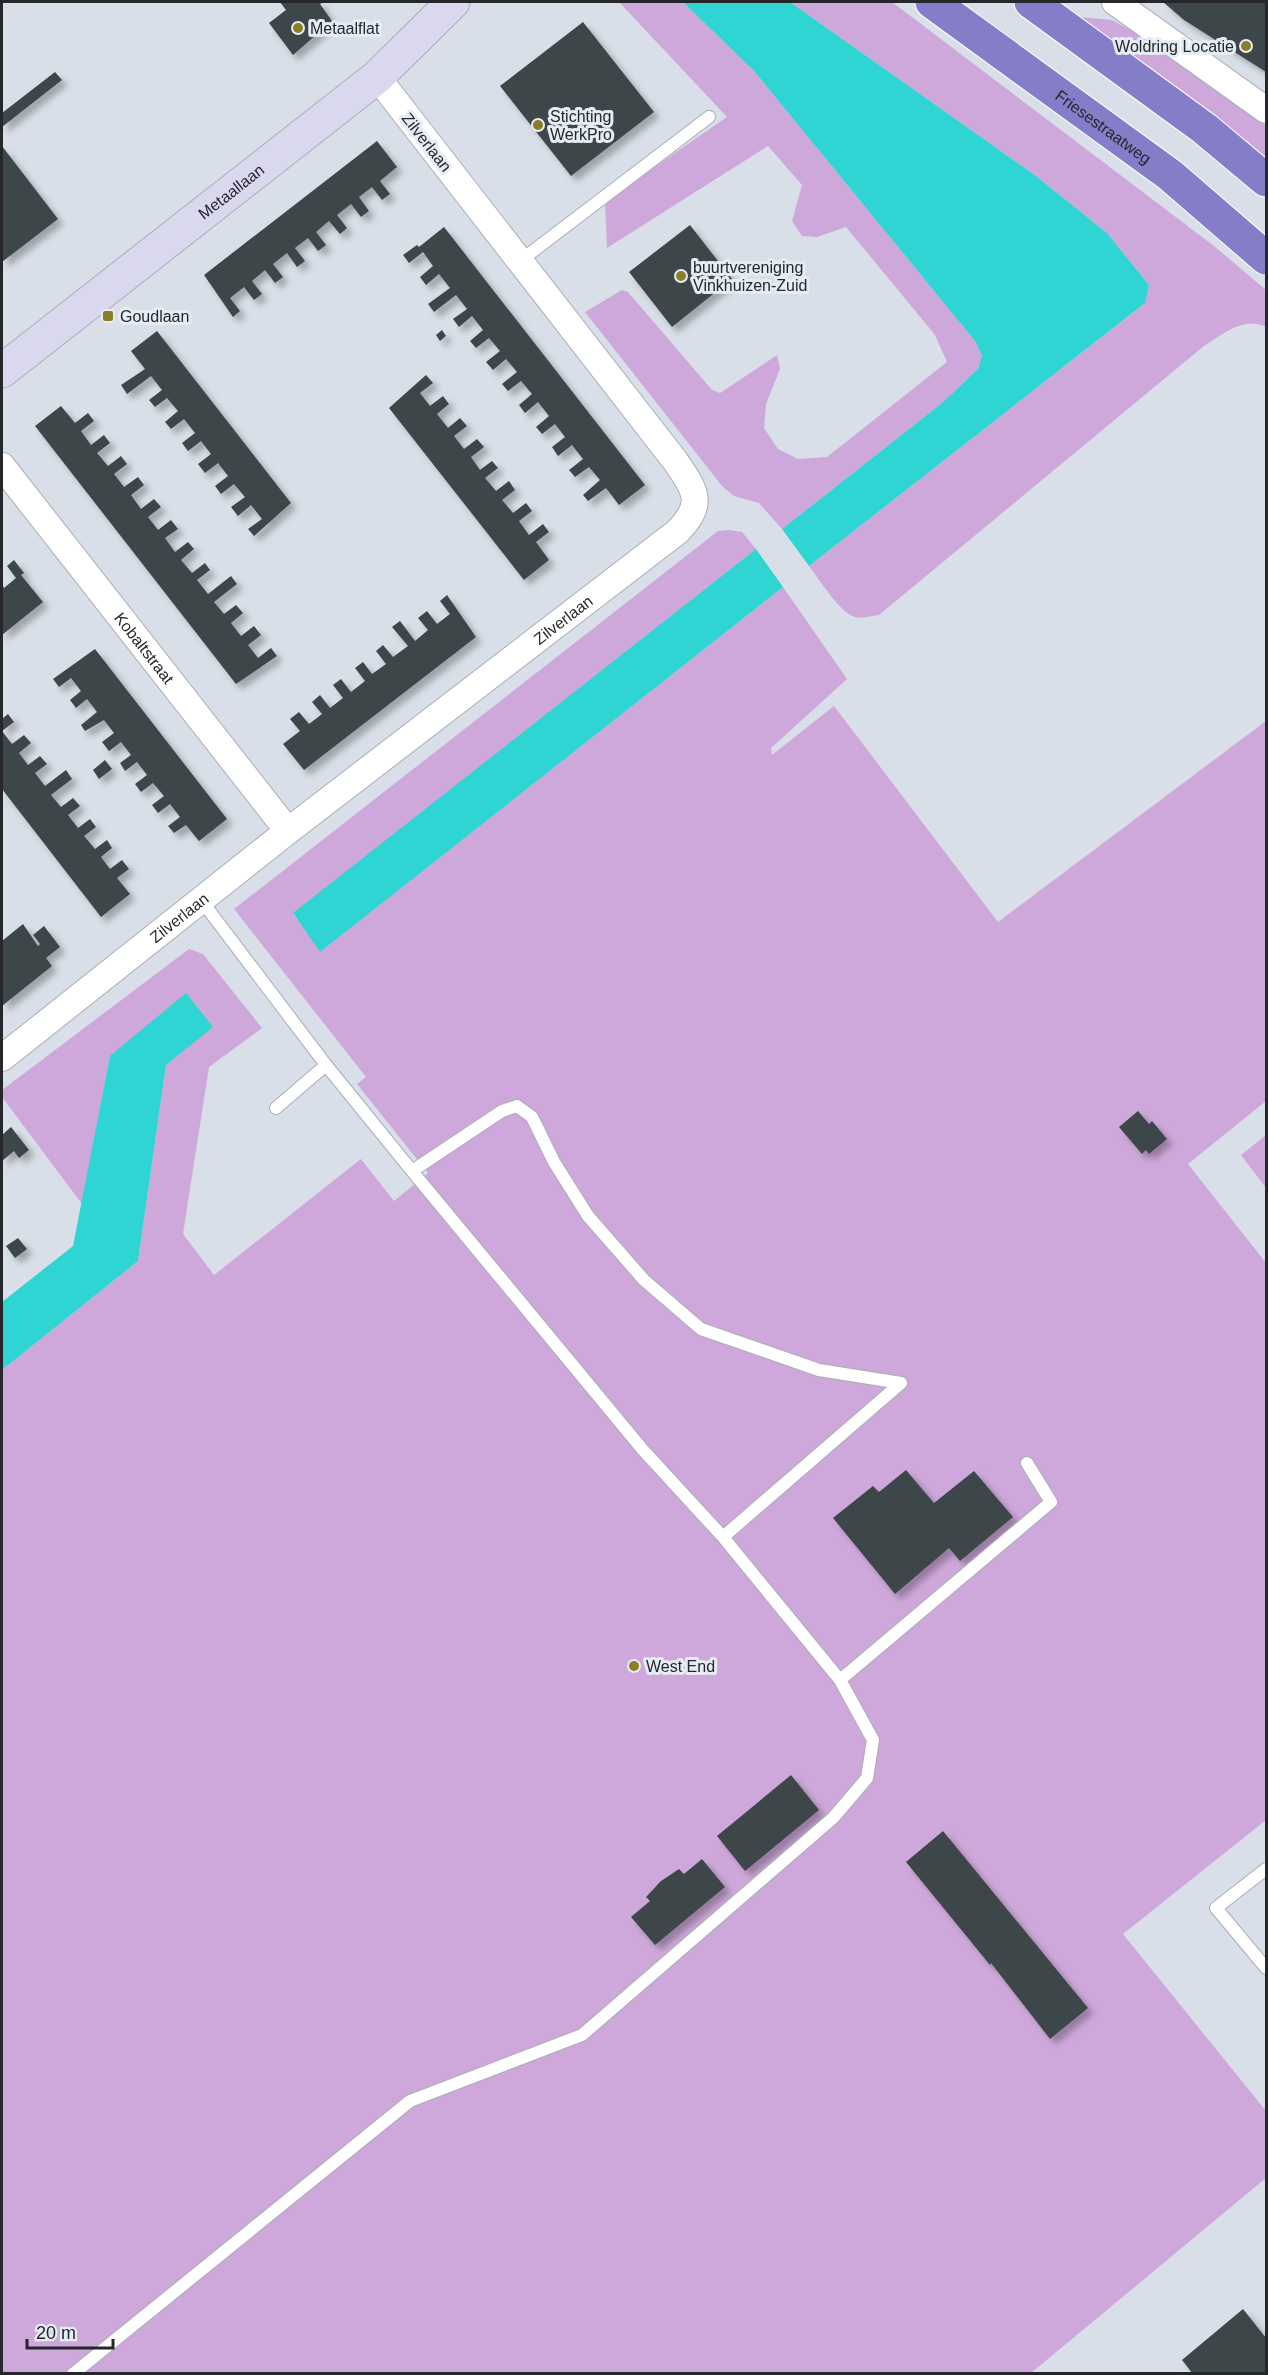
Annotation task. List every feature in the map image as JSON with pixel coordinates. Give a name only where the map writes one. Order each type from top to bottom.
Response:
[{"type":"highway","name":"Friesestraatweg","points":[[932,2],[1170,175],[1266,258]]},
{"type":"highway","points":[[1031,2],[1205,129],[1266,180]]},
{"type":"street","name":"Metaallaan","points":[[2,371],[377,77],[453,2]]},
{"type":"street","points":[[1115,2],[1266,110]]},
{"type":"street","name":"Zilverlaan","points":[[2,1058],[288,831],[668,539],[691,518],[696,500],[689,481],[377,77]]},
{"type":"street","name":"Kobaltstraat","points":[[2,466],[288,831]]},
{"type":"lane","points":[[520,261],[709,117]]},
{"type":"lane","points":[[73,2373],[410,2101],[582,2035],[833,1818],[867,1778],[873,1740],[840,1680],[723,1537],[643,1450],[412,1171],[326,1065],[201,900]]},
{"type":"lane","points":[[276,1108],[326,1065]]},
{"type":"lane","points":[[412,1171],[502,1111],[517,1106],[532,1117],[554,1162],[588,1216],[644,1280],[701,1329],[819,1370],[901,1383],[723,1537]]},
{"type":"lane","points":[[840,1680],[1051,1502],[1026,1463]]},
{"type":"lane","points":[[1266,1869],[1216,1908],[1266,1968]]},
{"type":"shaded area","points":[[619,2],[683,2],[754,71],[975,341],[982,356],[978,369],[942,403],[782,529],[759,503],[734,496],[722,486],[585,312],[622,290],[628,292],[712,390],[720,393],[777,355],[780,369],[766,404],[764,428],[778,449],[798,459],[827,457],[947,362],[935,335],[846,227],[817,237],[802,236],[792,221],[802,185],[768,146],[607,248],[605,201],[727,117]]},
{"type":"shaded area","points":[[790,2],[892,2],[1214,246],[1266,290],[1266,327],[1258,324],[1242,325],[1204,346],[879,615],[864,618],[855,617],[843,609],[809,566],[1144,304],[1149,285],[1107,233],[1036,176]]},
{"type":"shaded area","points":[[1080,17],[1112,20],[1132,31],[1266,126],[1266,165]]},
{"type":"shaded area","name":"West End","points":[[718,531],[742,532],[756,549],[293,914],[321,951],[783,587],[847,679],[771,748],[772,755],[834,706],[998,922],[1266,721],[1266,1101],[1188,1164],[1266,1263],[1266,1820],[1123,1934],[1266,2111],[1266,2178],[1031,2373],[2,2373],[2,1370],[138,1261],[166,1065],[110,1056],[82,1204],[2,1097],[2,1090],[189,949],[203,954],[262,1028],[209,1067],[183,1234],[214,1275],[361,1159],[394,1201],[428,1173],[357,1084],[366,1077],[234,909]]},
{"type":"shaded area","points":[[1266,1135],[1266,1188],[1241,1155]]},
{"type":"water","points":[[683,2],[790,2],[1036,176],[1107,233],[1149,285],[1145,303],[809,566],[782,529],[942,403],[978,369],[982,356],[975,341],[754,71]]},
{"type":"water","points":[[756,549],[783,587],[320,952],[293,913]]},
{"type":"water","points":[[186,993],[213,1027],[166,1065],[138,1261],[2,1370],[2,1302],[73,1246],[110,1056]]},
{"type":"building","name":"Metaalflat","points":[[280,2],[324,2],[320,4],[332,21],[293,55],[269,23],[286,10]]},
{"type":"building","name":"Woldring Locatie","points":[[1163,2],[1266,2],[1266,72],[1184,20]]},
{"type":"building","points":[[583,22],[654,112],[571,176],[500,86]]},
{"type":"building","points":[[55,72],[62,80],[2,127],[2,113]]},
{"type":"building","points":[[377,141],[397,167],[380,181],[390,194],[382,200],[372,187],[359,197],[369,211],[361,217],[351,204],[337,215],[347,228],[340,234],[329,221],[316,232],[326,245],[318,251],[308,238],[295,248],[305,261],[297,267],[287,253],[273,264],[283,277],[275,283],[265,270],[252,281],[262,294],[254,300],[244,287],[230,298],[240,311],[233,317],[204,275]]},
{"type":"building","points":[[2,146],[58,219],[2,262]]},
{"type":"building","name":"buurtvereniging Vinkhuizen-Zuid","points":[[690,225],[732,279],[672,327],[629,272]]},
{"type":"building","points":[[444,227],[645,485],[619,505],[606,488],[588,501],[583,495],[600,480],[589,467],[575,477],[569,470],[583,459],[572,445],[558,456],[552,447],[565,437],[555,424],[542,434],[536,427],[549,416],[538,402],[525,413],[519,405],[532,394],[521,381],[508,391],[502,384],[517,372],[506,359],[493,370],[486,362],[500,351],[489,338],[476,348],[470,341],[483,330],[472,316],[459,327],[453,319],[467,309],[456,295],[434,312],[428,304],[450,288],[439,274],[426,285],[420,277],[433,266],[423,252],[409,263],[403,255],[417,245],[419,247]]},
{"type":"building","points":[[442,330],[446,336],[440,341],[436,335]]},
{"type":"building","points":[[157,331],[291,503],[254,536],[248,529],[262,519],[251,505],[238,516],[231,507],[245,497],[234,484],[221,494],[215,486],[228,476],[218,463],[205,473],[198,464],[211,454],[201,441],[188,451],[182,443],[195,433],[184,419],[171,429],[165,422],[178,411],[167,398],[155,407],[149,400],[162,390],[151,376],[127,394],[121,385],[145,369],[131,351]]},
{"type":"building","points":[[426,375],[433,383],[420,393],[430,406],[443,396],[449,404],[437,414],[448,428],[460,418],[467,426],[454,436],[464,449],[477,439],[484,447],[471,457],[480,470],[492,461],[498,468],[485,478],[496,491],[509,481],[515,490],[502,500],[513,513],[526,503],[532,511],[519,521],[529,535],[543,524],[549,532],[536,542],[549,560],[524,580],[389,408]]},
{"type":"building","points":[[61,406],[75,423],[88,413],[94,421],[81,431],[91,445],[104,435],[110,443],[97,453],[108,466],[121,456],[127,464],[114,474],[124,487],[138,477],[144,485],[131,495],[141,509],[154,499],[161,507],[148,517],[158,530],[171,520],[178,529],[165,538],[175,552],[188,542],[194,549],[181,560],[192,573],[205,563],[210,570],[197,580],[208,594],[231,576],[237,584],[214,602],[224,614],[236,605],[243,613],[231,623],[241,636],[254,626],[261,635],[248,645],[258,658],[271,648],[277,656],[236,684],[35,426]]},
{"type":"building","points":[[14,560],[24,573],[21,575],[43,602],[2,635],[2,584],[4,588],[16,578],[7,566]]},
{"type":"building","points":[[447,595],[476,637],[304,770],[283,744],[300,731],[290,719],[299,712],[309,724],[322,714],[312,702],[320,695],[330,708],[343,698],[333,685],[341,679],[351,692],[365,681],[355,668],[363,662],[372,674],[386,664],[376,651],[383,645],[393,657],[408,646],[392,627],[400,621],[415,641],[428,630],[418,618],[427,611],[437,624],[450,614],[440,601]]},
{"type":"building","points":[[95,649],[227,819],[199,841],[186,825],[174,833],[168,826],[180,817],[170,804],[158,813],[152,805],[164,796],[153,783],[141,792],[135,784],[147,775],[137,762],[125,771],[120,763],[131,755],[121,742],[109,751],[102,742],[114,733],[104,720],[85,731],[81,725],[97,712],[87,699],[76,708],[70,700],[81,691],[71,678],[59,687],[53,679]]},
{"type":"building","points":[[8,714],[14,722],[2,731],[2,719]]},
{"type":"building","points":[[2,731],[12,744],[24,735],[31,743],[19,753],[28,765],[40,756],[47,764],[35,773],[45,786],[66,770],[72,779],[51,795],[61,807],[73,798],[80,806],[68,815],[78,828],[90,819],[96,827],[84,836],[95,849],[107,840],[112,848],[101,857],[110,869],[122,860],[129,869],[117,878],[130,894],[101,917],[2,789]]},
{"type":"building","points":[[105,760],[112,769],[99,779],[93,770]]},
{"type":"building","points":[[23,924],[38,946],[40,944],[33,935],[44,926],[60,947],[46,958],[52,966],[2,1006],[2,941]]},
{"type":"building","points":[[1138,1111],[1149,1124],[1152,1121],[1167,1139],[1149,1154],[1146,1150],[1142,1154],[1119,1127]]},
{"type":"building","points":[[11,1127],[29,1150],[19,1158],[14,1151],[2,1161],[2,1135]]},
{"type":"building","points":[[18,1238],[27,1249],[15,1258],[6,1246]]},
{"type":"building","points":[[906,1470],[934,1503],[974,1471],[1013,1517],[960,1561],[949,1548],[895,1594],[833,1518],[873,1486],[879,1492]]},
{"type":"building","points":[[791,1775],[819,1810],[745,1871],[717,1836]]},
{"type":"building","points":[[943,1831],[1088,2008],[1050,2039],[991,1963],[990,1965],[906,1862]]},
{"type":"building","points":[[702,1859],[725,1887],[655,1945],[631,1917],[650,1901],[646,1897],[661,1881],[679,1869],[684,1874]]},
{"type":"building","points":[[1243,2309],[1266,2338],[1266,2374],[1193,2374],[1182,2360]]},
{"type":"place","name":"Metaalflat","points":[[298,28]]},
{"type":"place","name":"Woldring Locatie","points":[[1246,46]]},
{"type":"place","name":"Stichting WerkPro","points":[[538,125]]},
{"type":"place","name":"buurtvereniging Vinkhuizen-Zuid","points":[[681,276]]},
{"type":"place","name":"Goudlaan","points":[[108,316]]},
{"type":"place","name":"West End","points":[[634,1666]]}]
